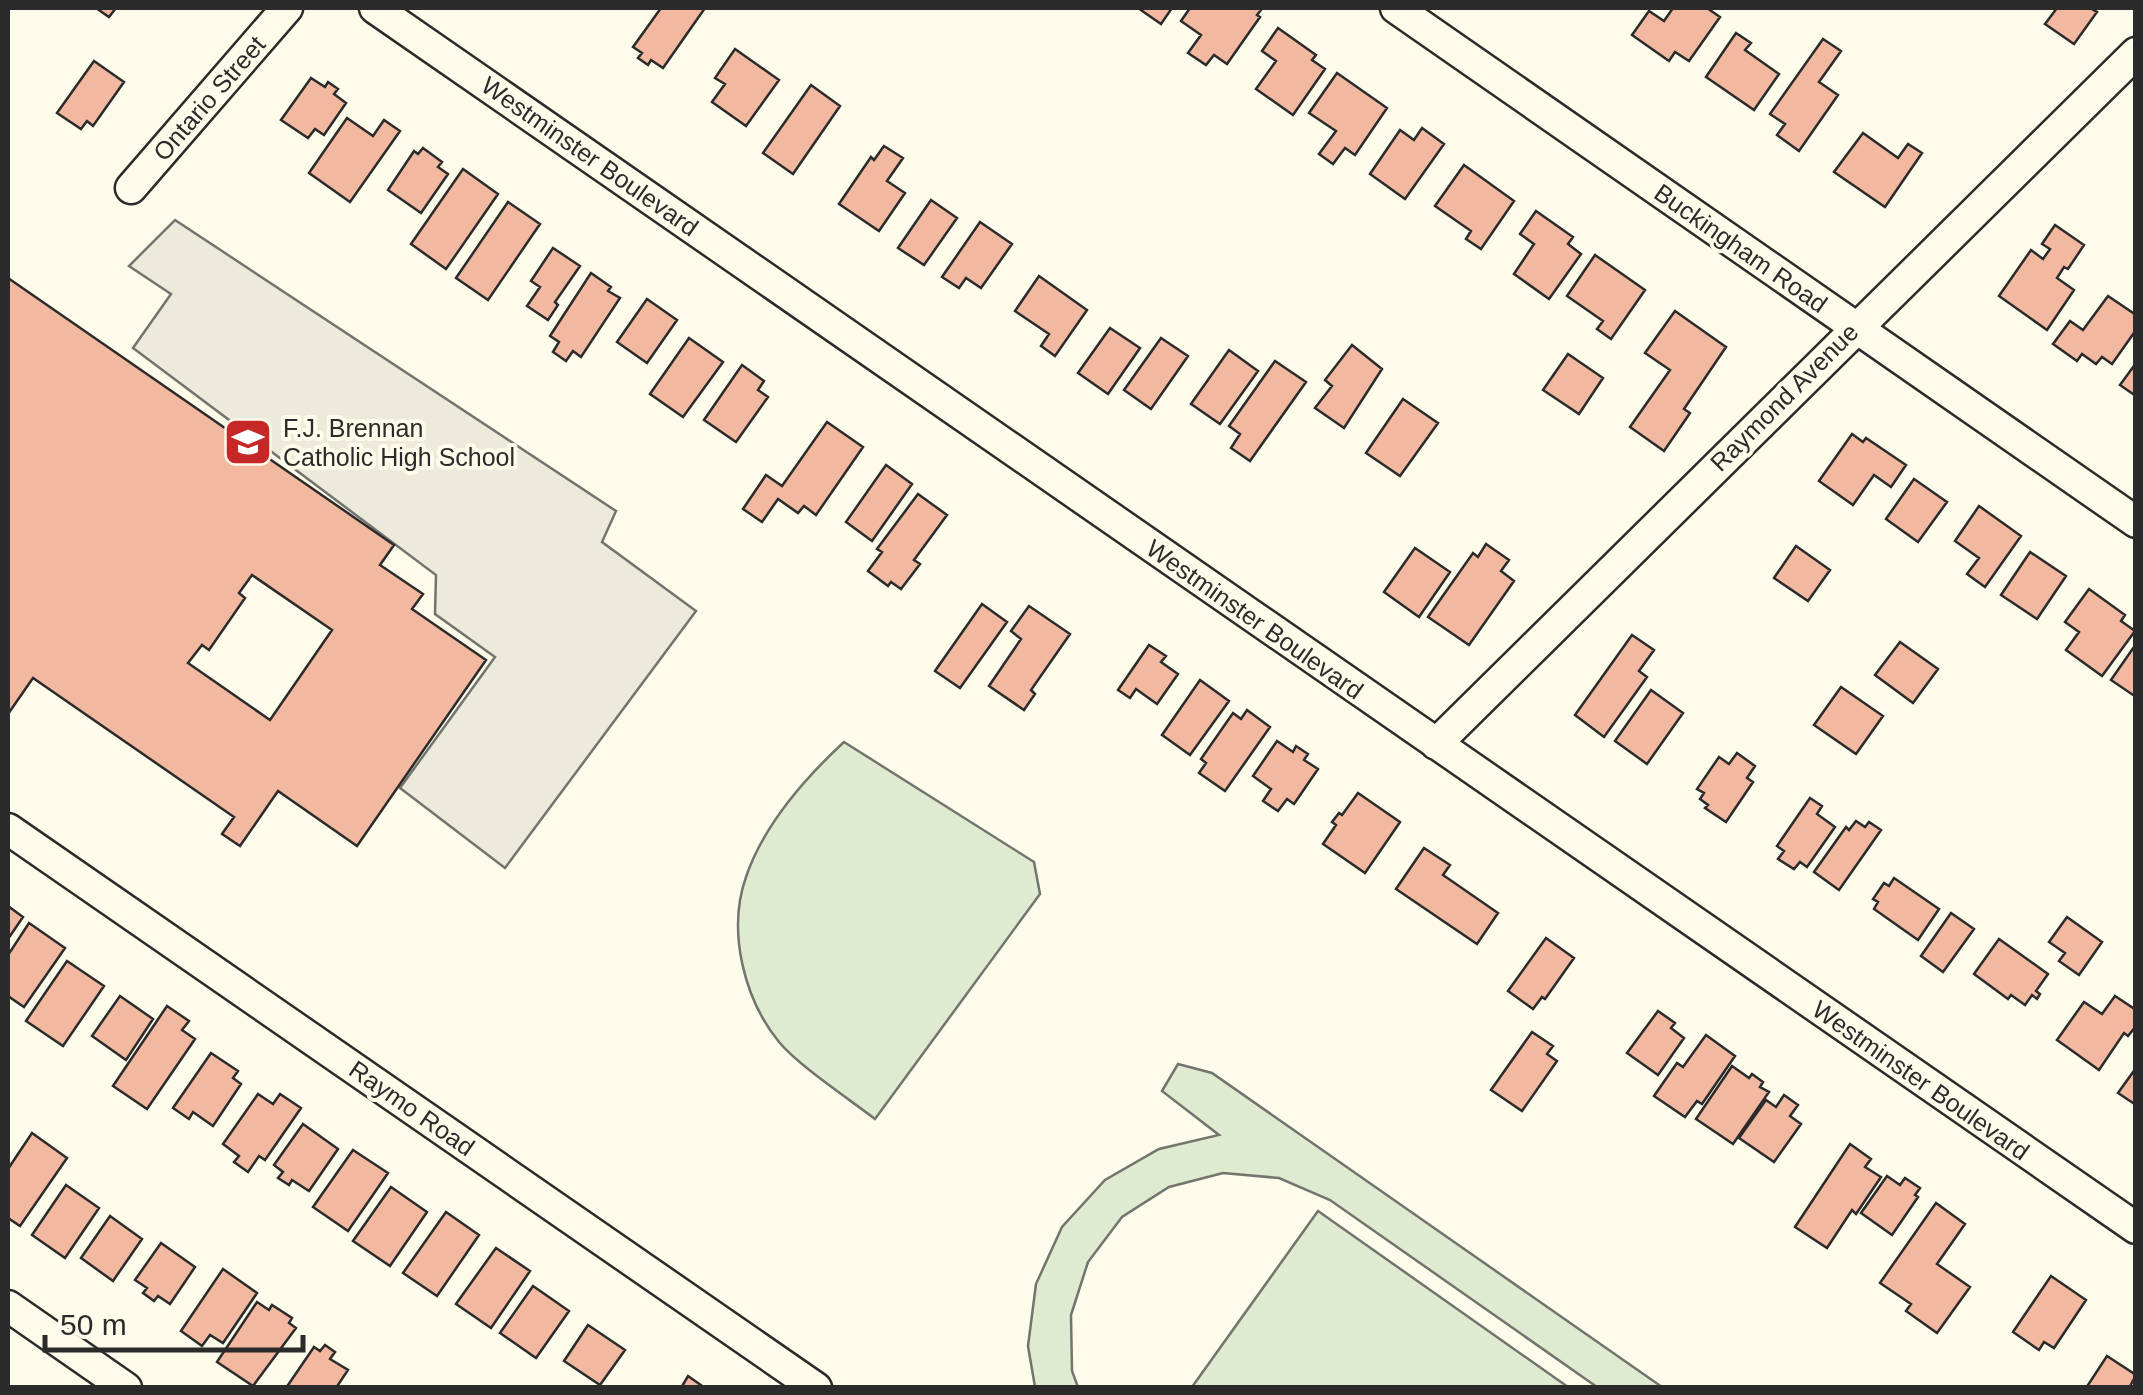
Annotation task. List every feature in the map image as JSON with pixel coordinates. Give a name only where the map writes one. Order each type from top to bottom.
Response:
[{"type":"street","name":"Ontario Street","points":[[131,188],[287,8]]},
{"type":"street","name":"Westminster Boulevard","points":[[376,8],[2136,1228]]},
{"type":"street","name":"Buckingham Road","points":[[1396,8],[2136,522]]},
{"type":"street","name":"Raymond Avenue","points":[[1436,744],[2136,53]]},
{"type":"street","name":"Raymo Road","points":[[8,829],[816,1388]]},
{"type":"street","points":[[8,1306],[126,1388]]},
{"type":"green space","points":[[844,742],[1034,862],[1040,894],[875,1119],[811,1072],[779,1042],[756,1006],[739,942],[741,898],[763,839],[800,787]]},
{"type":"green space","points":[[1178,1064],[1212,1073],[1662,1387],[1597,1387],[1330,1200],[1279,1178],[1223,1173],[1169,1187],[1122,1217],[1088,1262],[1071,1315],[1072,1371],[1078,1387],[1035,1387],[1028,1346],[1036,1284],[1062,1227],[1105,1180],[1159,1149],[1219,1135],[1162,1091]]},
{"type":"green space","points":[[1318,1211],[1568,1387],[1192,1387]]},
{"type":"shaded area","points":[[175,220],[616,511],[602,542],[696,611],[505,868],[400,788],[495,657],[435,614],[436,575],[133,348],[171,294],[129,266]]},
{"type":"building","points":[[96,8],[116,8],[109,17]]},
{"type":"building","points":[[661,8],[705,8],[663,68],[638,58],[642,53],[633,47]]},
{"type":"building","points":[[1138,8],[1172,8],[1161,24]]},
{"type":"building","points":[[1190,8],[1261,10],[1227,64],[1214,55],[1206,65],[1188,53],[1201,35],[1181,21]]},
{"type":"building","points":[[1673,8],[1707,8],[1720,17],[1689,61],[1675,52],[1669,61],[1632,35],[1649,11],[1664,21]]},
{"type":"building","points":[[2057,8],[2090,8],[2097,12],[2074,44],[2045,24]]},
{"type":"building","points":[[1278,28],[1316,55],[1312,60],[1325,69],[1293,115],[1256,89],[1276,61],[1262,51]]},
{"type":"building","points":[[1736,33],[1751,43],[1745,50],[1779,74],[1754,110],[1706,77]]},
{"type":"building","points":[[1823,39],[1841,51],[1819,82],[1838,95],[1799,151],[1777,135],[1785,124],[1770,114]]},
{"type":"building","points":[[735,49],[779,80],[746,126],[712,102],[725,84],[715,78]]},
{"type":"building","points":[[94,61],[124,82],[93,126],[87,121],[81,129],[57,113]]},
{"type":"building","points":[[1337,73],[1387,108],[1355,155],[1345,148],[1333,164],[1319,154],[1336,131],[1309,113]]},
{"type":"building","points":[[311,78],[325,87],[328,82],[338,89],[334,94],[346,103],[324,135],[315,129],[308,138],[281,120]]},
{"type":"building","points":[[811,85],[840,106],[793,174],[763,153]]},
{"type":"building","points":[[347,118],[373,136],[384,120],[400,131],[350,202],[309,173]]},
{"type":"building","points":[[1422,128],[1444,144],[1405,199],[1370,174],[1400,130],[1414,140]]},
{"type":"building","points":[[1863,133],[1898,158],[1908,144],[1922,153],[1885,207],[1834,172]]},
{"type":"building","points":[[884,146],[903,158],[887,181],[905,193],[879,231],[839,204],[871,157],[874,160]]},
{"type":"building","points":[[423,148],[442,162],[438,167],[448,174],[421,213],[388,190],[414,151],[418,154]]},
{"type":"building","points":[[1464,165],[1514,201],[1481,249],[1466,239],[1471,231],[1435,206]]},
{"type":"building","points":[[463,169],[498,194],[446,269],[411,244]]},
{"type":"building","points":[[931,200],[957,218],[924,265],[898,248]]},
{"type":"building","points":[[508,202],[540,224],[488,300],[456,278]]},
{"type":"building","points":[[1536,211],[1573,237],[1568,244],[1581,254],[1549,299],[1514,274],[1534,244],[1520,234]]},
{"type":"building","points":[[980,222],[1012,244],[981,288],[966,278],[959,288],[942,277]]},
{"type":"building","points":[[2055,225],[2084,245],[2057,278],[2074,290],[2047,330],[1999,296],[2031,250],[2043,259],[2050,249],[2042,244]]},
{"type":"building","points":[[553,248],[580,266],[555,302],[558,305],[548,320],[527,306],[540,287],[531,281]]},
{"type":"building","points":[[1595,255],[1645,290],[1611,339],[1597,329],[1603,321],[1567,296]]},
{"type":"building","points":[[591,273],[620,298],[581,357],[573,351],[566,361],[553,352],[559,342],[550,336]]},
{"type":"building","points":[[1039,276],[1087,310],[1055,356],[1041,346],[1049,334],[1015,311]]},
{"type":"building","points":[[8,278],[394,545],[380,565],[423,594],[412,609],[486,660],[357,846],[278,791],[240,846],[222,834],[234,817],[33,678],[8,714]],"holes":[[[252,575],[332,630],[270,720],[188,663],[202,645],[209,650],[245,598],[239,593]]]},
{"type":"building","points":[[2108,296],[2136,315],[2136,330],[2112,364],[2102,357],[2096,364],[2082,354],[2077,361],[2053,344],[2070,321],[2083,330]]},
{"type":"building","points":[[647,299],[677,320],[647,363],[617,342]]},
{"type":"building","points":[[1675,311],[1726,347],[1684,409],[1690,413],[1664,451],[1630,427],[1670,370],[1645,353]]},
{"type":"building","points":[[1110,328],[1140,348],[1108,394],[1078,373]]},
{"type":"building","points":[[689,338],[723,362],[683,417],[650,394]]},
{"type":"building","points":[[1161,338],[1188,356],[1151,409],[1124,390]]},
{"type":"building","points":[[1352,345],[1382,369],[1344,428],[1315,408],[1332,386],[1325,380]]},
{"type":"building","points":[[1229,350],[1258,371],[1220,424],[1191,404]]},
{"type":"building","points":[[1568,354],[1603,378],[1579,414],[1543,390]]},
{"type":"building","points":[[1275,361],[1306,382],[1250,461],[1231,448],[1240,434],[1229,426]]},
{"type":"building","points":[[2136,363],[2136,396],[2120,385]]},
{"type":"building","points":[[742,365],[764,381],[758,390],[768,397],[736,442],[704,420]]},
{"type":"building","points":[[1403,399],[1438,423],[1400,476],[1366,453]]},
{"type":"building","points":[[827,422],[863,447],[816,515],[804,506],[798,513],[778,499],[762,522],[743,509],[766,475],[782,486]]},
{"type":"building","points":[[1852,434],[1863,442],[1866,438],[1906,465],[1891,487],[1874,475],[1853,505],[1819,481]]},
{"type":"building","points":[[886,465],[912,484],[872,541],[846,522]]},
{"type":"building","points":[[1914,479],[1947,502],[1918,542],[1886,519]]},
{"type":"building","points":[[918,494],[947,515],[914,560],[920,564],[901,589],[891,582],[888,586],[868,571],[882,552],[877,549]]},
{"type":"building","points":[[1979,506],[2021,536],[1985,587],[1967,574],[1979,558],[1955,541]]},
{"type":"building","points":[[1486,544],[1509,560],[1501,571],[1514,581],[1469,645],[1428,617],[1473,553],[1478,557]]},
{"type":"building","points":[[1796,546],[1830,570],[1808,601],[1774,578]]},
{"type":"building","points":[[1415,548],[1450,572],[1419,617],[1384,592]]},
{"type":"building","points":[[2030,552],[2066,576],[2037,619],[2001,595]]},
{"type":"building","points":[[2089,589],[2125,615],[2121,621],[2135,631],[2102,676],[2066,650],[2079,632],[2065,622]]},
{"type":"building","points":[[982,604],[1007,622],[960,688],[935,671]]},
{"type":"building","points":[[1029,606],[1070,634],[1031,690],[1035,694],[1024,710],[989,686],[1021,639],[1011,631]]},
{"type":"building","points":[[1632,635],[1654,650],[1639,671],[1647,677],[1604,737],[1575,715]]},
{"type":"building","points":[[1900,642],[1938,669],[1913,703],[1875,675]]},
{"type":"building","points":[[2136,644],[2136,697],[2111,680]]},
{"type":"building","points":[[1149,645],[1166,656],[1161,662],[1178,674],[1157,704],[1136,689],[1130,698],[1118,690]]},
{"type":"building","points":[[1200,680],[1229,701],[1190,755],[1162,735]]},
{"type":"building","points":[[1841,687],[1883,716],[1856,754],[1814,725]]},
{"type":"building","points":[[1651,690],[1683,713],[1647,764],[1615,741]]},
{"type":"building","points":[[1247,710],[1270,727],[1225,791],[1199,773],[1206,763],[1201,759],[1233,713],[1241,719]]},
{"type":"building","points":[[1277,741],[1293,752],[1296,746],[1308,754],[1304,760],[1318,769],[1294,804],[1287,799],[1278,811],[1263,801],[1271,789],[1253,776]]},
{"type":"building","points":[[1737,753],[1755,766],[1747,778],[1753,782],[1726,822],[1705,808],[1708,805],[1700,799],[1704,793],[1697,789],[1719,757],[1729,764]]},
{"type":"building","points":[[1358,793],[1400,822],[1365,873],[1323,844],[1336,825],[1332,822]]},
{"type":"building","points":[[1810,798],[1822,806],[1817,814],[1835,827],[1807,867],[1800,862],[1794,869],[1778,859],[1784,851],[1777,846]]},
{"type":"building","points":[[1856,821],[1865,827],[1869,822],[1881,830],[1839,890],[1814,872],[1846,827],[1849,830]]},
{"type":"building","points":[[1424,848],[1450,865],[1443,875],[1498,913],[1477,944],[1396,889]]},
{"type":"building","points":[[1894,878],[1939,909],[1918,940],[1874,909],[1878,902],[1873,899],[1884,883],[1889,886]]},
{"type":"building","points":[[8,906],[23,917],[8,939]]},
{"type":"building","points":[[1951,913],[1974,929],[1943,972],[1921,956]]},
{"type":"building","points":[[2067,917],[2102,942],[2079,975],[2059,961],[2065,953],[2049,942]]},
{"type":"building","points":[[29,923],[65,948],[24,1007],[8,996],[8,955]]},
{"type":"building","points":[[1546,938],[1574,958],[1545,999],[1542,997],[1533,1009],[1508,991]]},
{"type":"building","points":[[1999,939],[2048,974],[2036,991],[2040,994],[2037,999],[2032,995],[2025,1005],[2011,995],[2008,999],[1974,974]]},
{"type":"building","points":[[67,961],[104,986],[63,1046],[26,1021]]},
{"type":"building","points":[[120,996],[153,1019],[126,1060],[92,1036]]},
{"type":"building","points":[[2115,996],[2136,1010],[2136,1026],[2128,1036],[2124,1033],[2099,1070],[2057,1040],[2084,1002],[2102,1014]]},
{"type":"building","points":[[167,1006],[189,1021],[182,1030],[195,1039],[147,1109],[113,1086]]},
{"type":"building","points":[[1658,1011],[1675,1023],[1671,1028],[1684,1038],[1658,1075],[1627,1053]]},
{"type":"building","points":[[1532,1032],[1553,1046],[1547,1054],[1557,1061],[1522,1111],[1491,1090]]},
{"type":"building","points":[[1706,1035],[1735,1056],[1702,1104],[1697,1101],[1685,1117],[1654,1096],[1677,1063],[1683,1067]]},
{"type":"building","points":[[211,1053],[238,1071],[233,1078],[241,1084],[213,1126],[193,1112],[189,1119],[173,1108]]},
{"type":"building","points":[[1732,1066],[1749,1078],[1752,1074],[1763,1082],[1760,1087],[1769,1092],[1733,1144],[1696,1119]]},
{"type":"building","points":[[2136,1068],[2136,1105],[2118,1093]]},
{"type":"building","points":[[258,1094],[273,1104],[280,1094],[301,1108],[265,1160],[259,1156],[248,1172],[234,1162],[239,1156],[223,1144]]},
{"type":"building","points":[[1784,1095],[1798,1105],[1790,1116],[1801,1124],[1774,1162],[1739,1138],[1766,1100],[1776,1107]]},
{"type":"building","points":[[303,1124],[338,1149],[309,1191],[292,1180],[289,1185],[278,1178],[283,1172],[274,1165]]},
{"type":"building","points":[[32,1133],[67,1158],[20,1226],[8,1218],[8,1169]]},
{"type":"building","points":[[1850,1144],[1871,1159],[1865,1167],[1881,1177],[1856,1214],[1852,1210],[1827,1248],[1795,1227]]},
{"type":"building","points":[[353,1150],[388,1173],[348,1231],[313,1207]]},
{"type":"building","points":[[1887,1176],[1900,1185],[1905,1178],[1920,1188],[1892,1235],[1861,1213]]},
{"type":"building","points":[[66,1185],[99,1208],[65,1258],[32,1235]]},
{"type":"building","points":[[391,1187],[427,1212],[390,1266],[353,1241]]},
{"type":"building","points":[[1936,1203],[1965,1224],[1937,1264],[1970,1287],[1937,1333],[1906,1311],[1911,1304],[1880,1283]]},
{"type":"building","points":[[446,1212],[479,1235],[437,1296],[403,1273]]},
{"type":"building","points":[[110,1216],[142,1239],[113,1281],[81,1258]]},
{"type":"building","points":[[161,1243],[195,1267],[170,1304],[158,1296],[154,1301],[143,1293],[147,1288],[135,1280]]},
{"type":"building","points":[[496,1248],[530,1271],[491,1328],[456,1304]]},
{"type":"building","points":[[223,1269],[257,1293],[223,1343],[210,1335],[202,1346],[181,1331]]},
{"type":"building","points":[[2051,1276],[2086,1300],[2054,1348],[2044,1342],[2039,1350],[2013,1332]]},
{"type":"building","points":[[533,1286],[569,1311],[536,1358],[500,1333]]},
{"type":"building","points":[[257,1302],[269,1310],[272,1305],[292,1318],[289,1323],[296,1328],[253,1386],[217,1362]]},
{"type":"building","points":[[588,1325],[625,1350],[600,1385],[564,1361]]},
{"type":"building","points":[[325,1345],[335,1352],[330,1359],[348,1370],[336,1388],[286,1388],[314,1347],[320,1351]]},
{"type":"building","points":[[2107,1356],[2136,1375],[2129,1388],[2086,1388]]},
{"type":"building","points":[[688,1376],[705,1388],[681,1388]]},
{"type":"place","name":"F.J. Brennan Catholic High School","points":[[248,442]]}]
